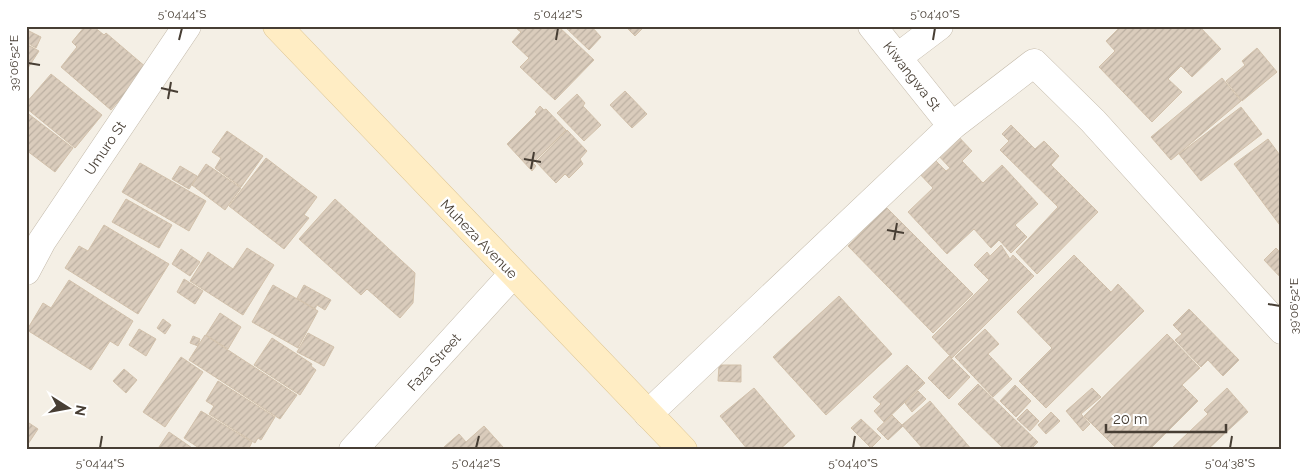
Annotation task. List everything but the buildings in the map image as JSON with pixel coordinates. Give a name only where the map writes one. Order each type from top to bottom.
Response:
[{"type":"street","name":"Umuro St","points":[[26,272],[42,241],[188,26]]},
{"type":"street","name":"Muheza Avenue","points":[[277,26],[683,450]]},
{"type":"street","name":"Kiwangwa St","points":[[872,26],[952,126]]},
{"type":"street","points":[[898,57],[939,26]]},
{"type":"street","points":[[648,414],[952,126],[1034,63],[1093,121],[1282,330]]},
{"type":"street","name":"Faza Street","points":[[353,450],[513,274]]}]
